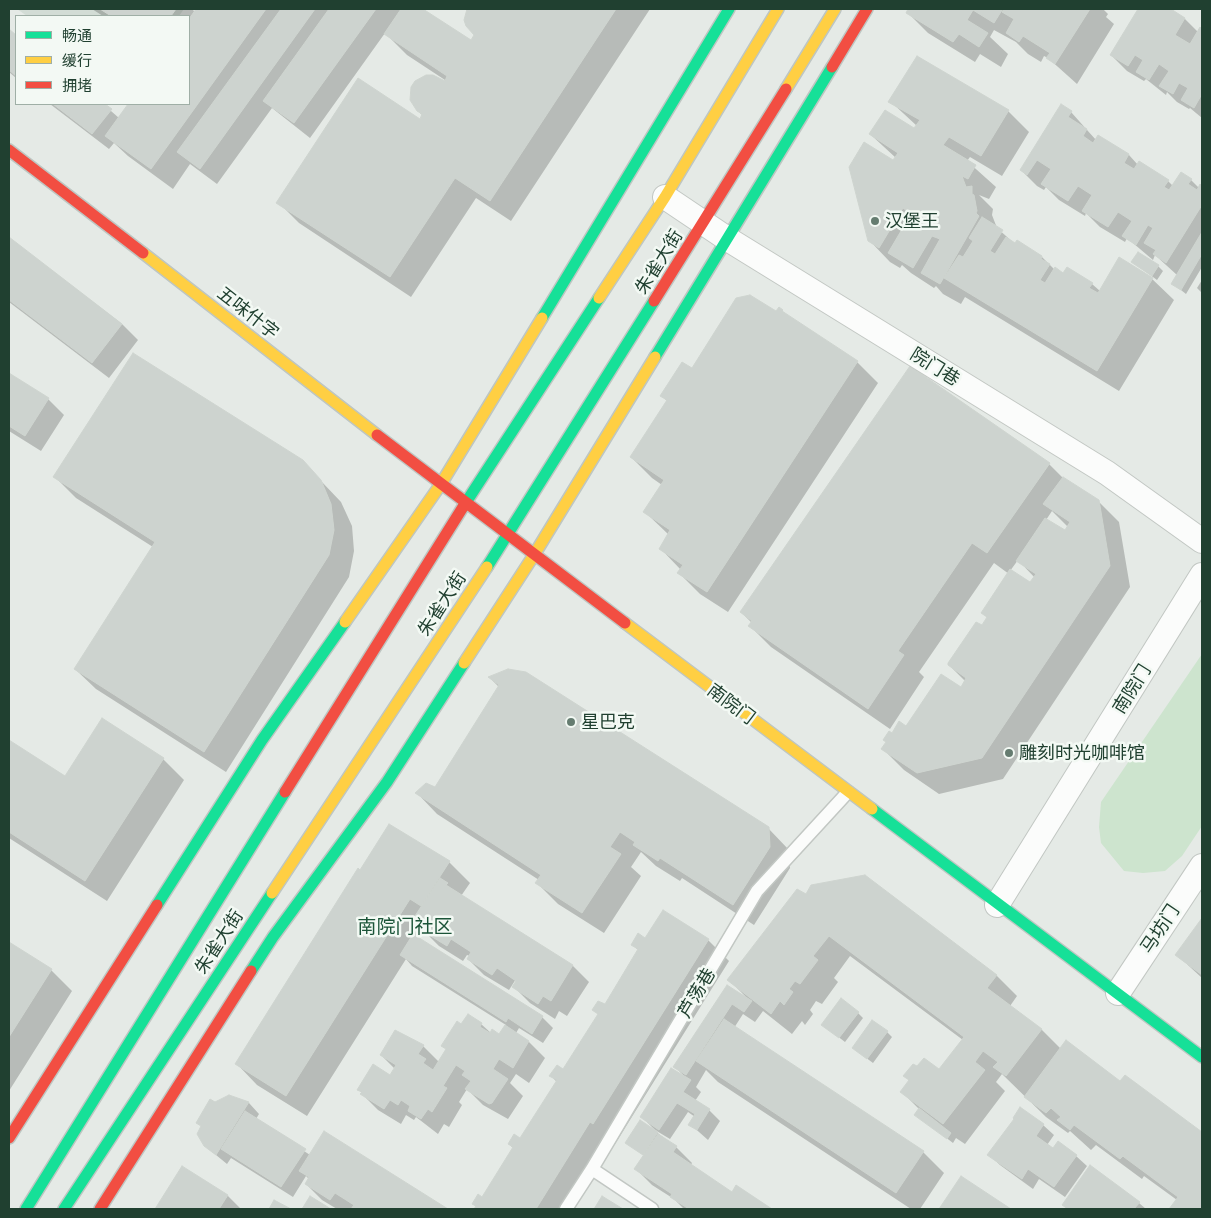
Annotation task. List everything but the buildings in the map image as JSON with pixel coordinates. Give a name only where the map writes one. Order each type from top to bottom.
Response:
[{"type":"street","points":[[9,1138],[262,740],[441,484],[730,9]]},
{"type":"street","name":"朱雀大街","points":[[26,1209],[465,503],[665,197],[778,9]]},
{"type":"street","name":"朱雀大街","points":[[64,1209],[508,535],[835,9]]},
{"type":"street","points":[[100,1209],[273,937],[387,782],[534,555],[867,9]]},
{"type":"street","name":"五味什字","points":[[9,150],[465,503]]},
{"type":"street","name":"院门巷","points":[[665,197],[703,224],[1107,473],[1202,542]]},
{"type":"street","name":"南院门","points":[[465,503],[1202,1057]]},
{"type":"street","name":"南院门","points":[[998,905],[1202,575]]},
{"type":"street","name":"马坊门","points":[[1118,993],[1202,866]]},
{"type":"lane","name":"芦荡巷","points":[[566,1209],[592,1169],[757,891],[848,792]]},
{"type":"lane","points":[[592,1169],[652,1209]]},
{"type":"shaded area","points":[[17,9],[184,9],[180,15],[26,15]]},
{"type":"green space","points":[[1202,654],[1202,826],[1182,856],[1165,871],[1143,873],[1124,871],[1101,843],[1099,827],[1101,802]]},
{"type":"traffic: fast","points":[[542,318],[729,9]]},
{"type":"traffic: fast","points":[[655,357],[832,67]]},
{"type":"traffic: fast","points":[[463,507],[599,298]]},
{"type":"traffic: fast","points":[[487,567],[654,301]]},
{"type":"traffic: fast","points":[[157,905],[262,740],[345,622]]},
{"type":"traffic: fast","points":[[251,971],[273,937],[387,782],[464,663]]},
{"type":"traffic: fast","points":[[26,1209],[285,792]]},
{"type":"traffic: fast","points":[[872,809],[1202,1057]]},
{"type":"traffic: fast","points":[[64,1209],[272,893]]},
{"type":"traffic: slow","points":[[599,298],[665,197],[778,9]]},
{"type":"traffic: slow","points":[[786,89],[835,9]]},
{"type":"traffic: slow","points":[[143,253],[377,435]]},
{"type":"traffic: slow","points":[[345,622],[441,484],[542,318]]},
{"type":"traffic: slow","points":[[464,663],[534,555],[655,357]]},
{"type":"traffic: slow","points":[[272,893],[487,567]]},
{"type":"traffic: slow","points":[[625,623],[872,809]]},
{"type":"traffic: jam","points":[[832,67],[867,9]]},
{"type":"traffic: jam","points":[[654,301],[786,89]]},
{"type":"traffic: jam","points":[[9,150],[143,253]]},
{"type":"traffic: jam","points":[[377,435],[625,623]]},
{"type":"traffic: jam","points":[[285,792],[463,507]]},
{"type":"traffic: jam","points":[[9,1138],[157,905]]},
{"type":"traffic: jam","points":[[100,1209],[251,971]]},
{"type":"place","name":"汉堡王","points":[[875,221]]},
{"type":"place","name":"星巴克","points":[[571,722]]},
{"type":"place","name":"雕刻时光咖啡馆","points":[[1009,753]]},
{"type":"district","name":"南院门社区","points":[[405,927]]}]
